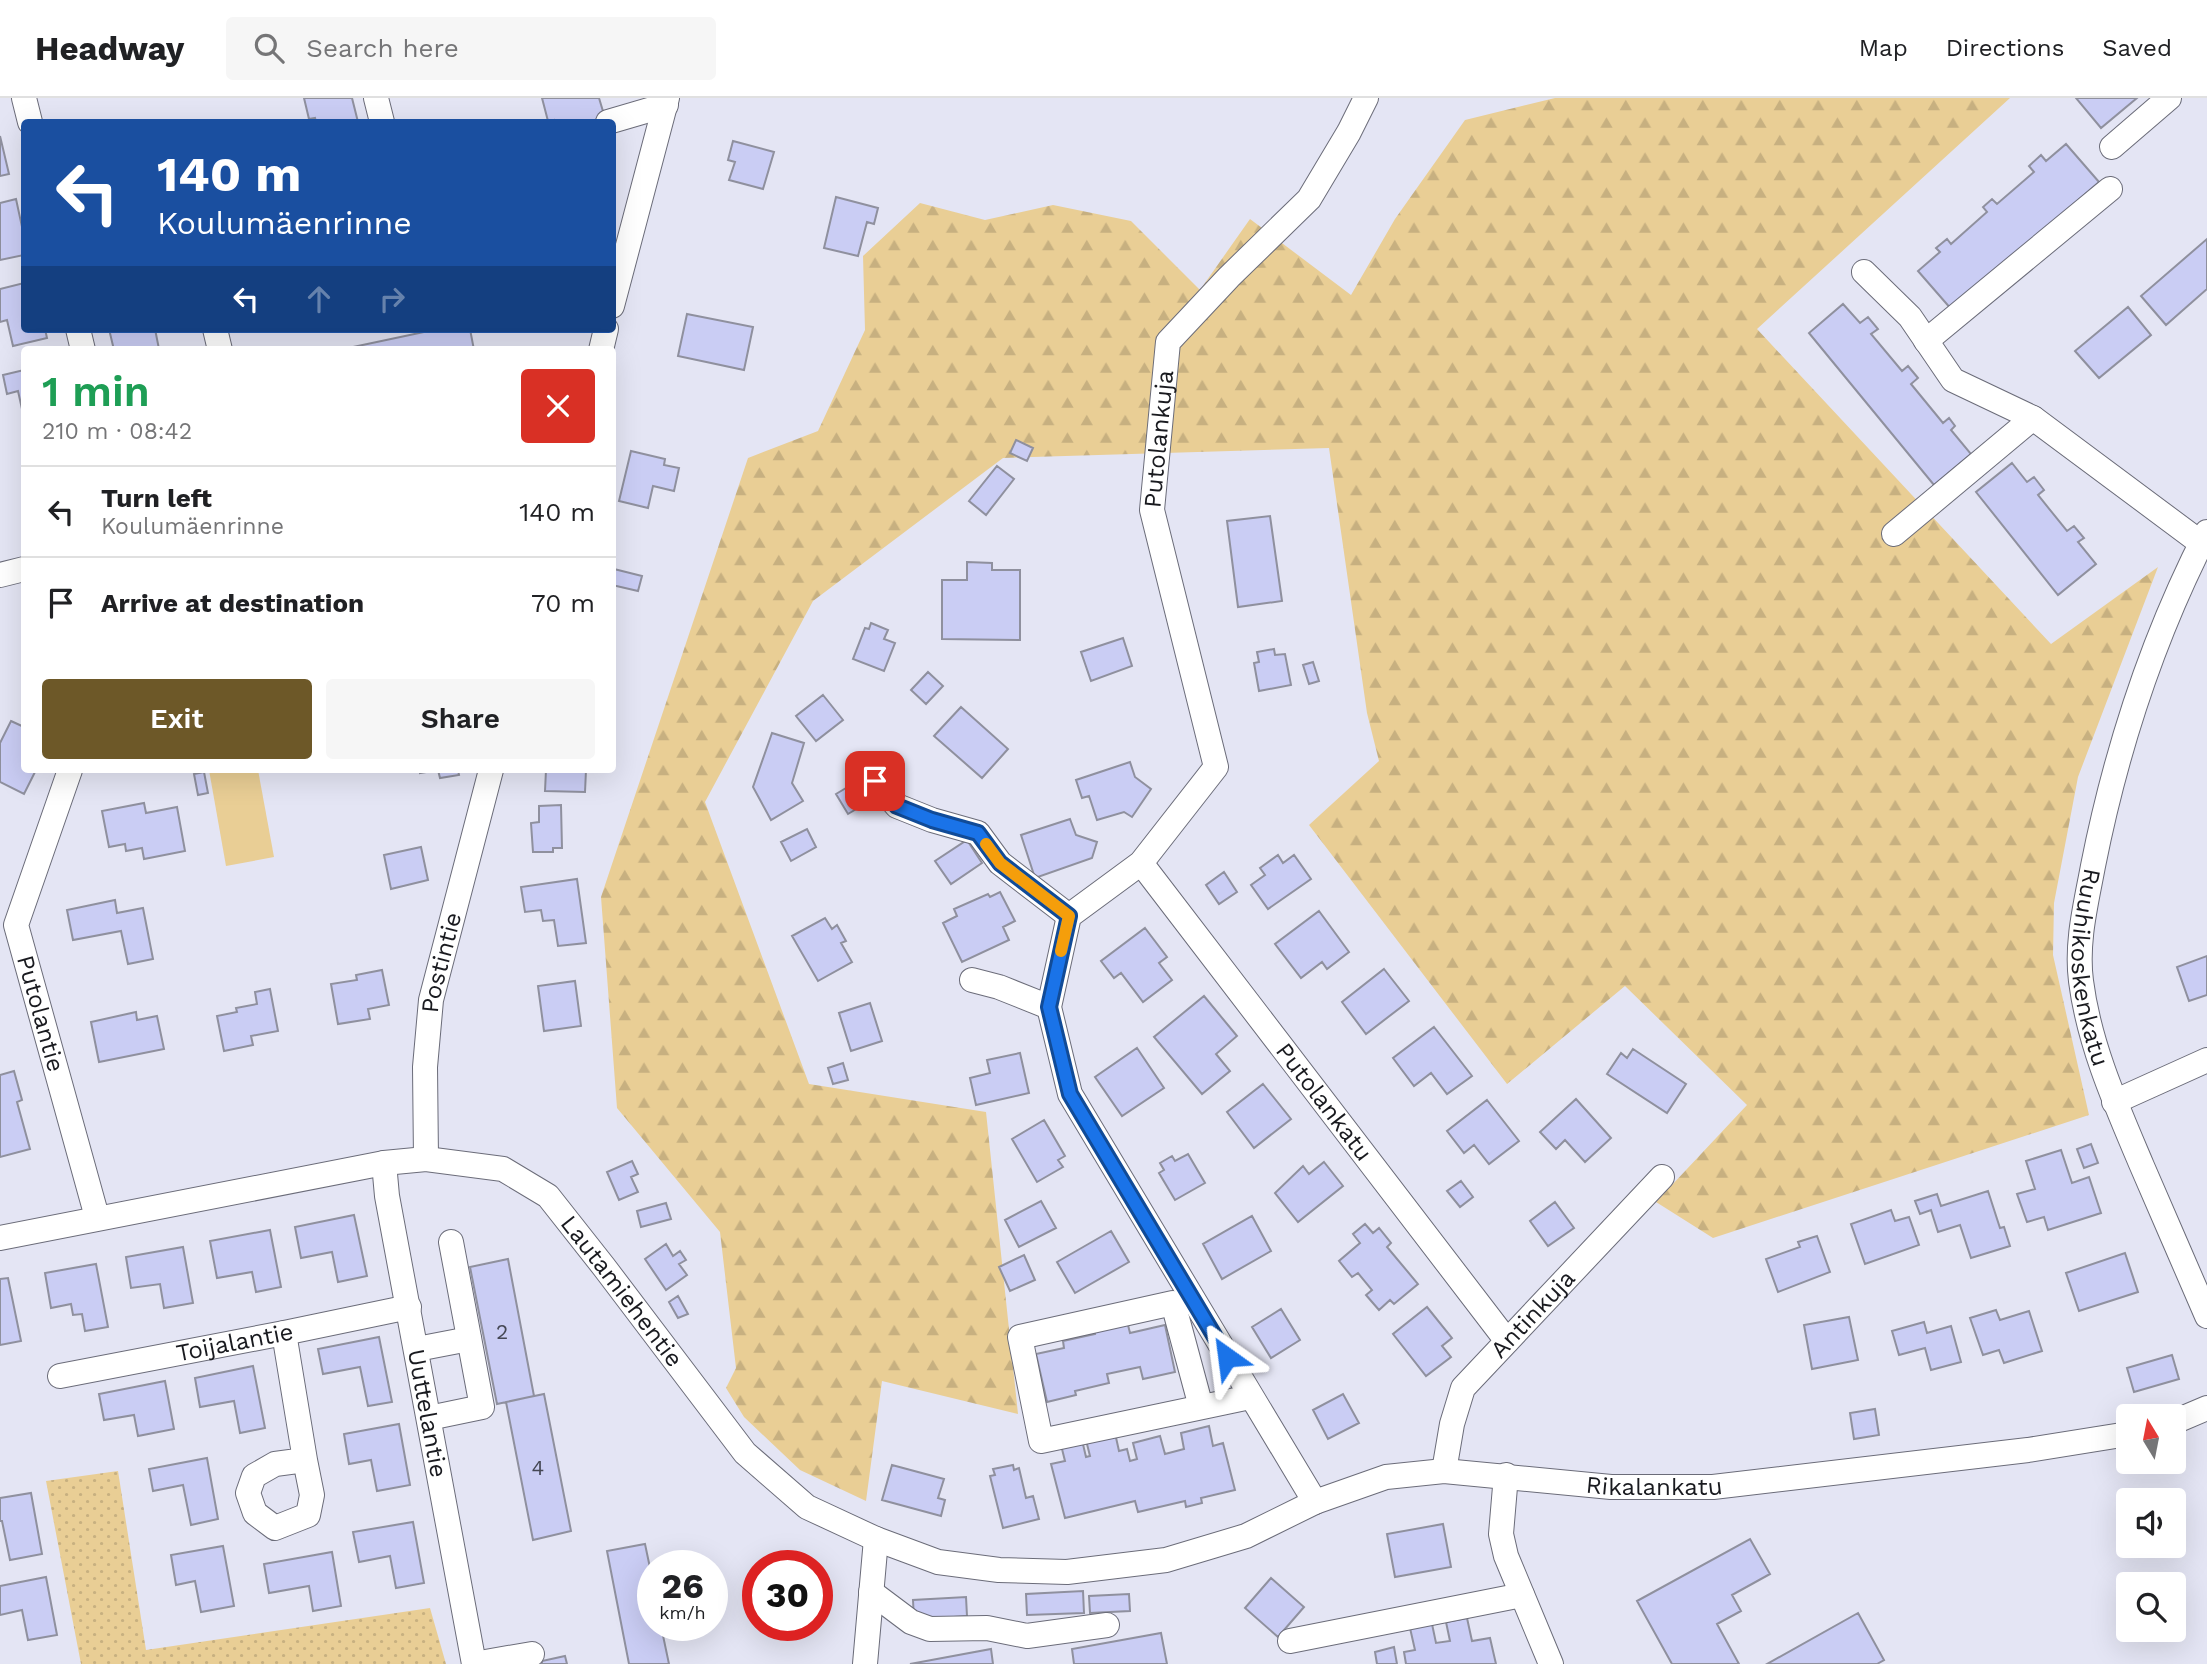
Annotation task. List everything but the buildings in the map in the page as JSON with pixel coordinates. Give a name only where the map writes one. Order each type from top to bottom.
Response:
[{"type":"street","points":[[24,98],[29,119]]},
{"type":"street","points":[[376,98],[381,119]]},
{"type":"street","name":"Putolankuja","points":[[1141,863],[1216,767],[1152,510],[1168,342],[1228,277],[1310,199],[1366,98]]},
{"type":"street","points":[[2112,147],[2169,98]]},
{"type":"street","points":[[616,119],[666,102]]},
{"type":"street","points":[[616,291],[666,102]]},
{"type":"street","points":[[1926,341],[2110,190]]},
{"type":"street","points":[[1864,272],[1910,317],[1953,380],[2033,418],[2204,537]]},
{"type":"street","points":[[1894,534],[2033,418]]},
{"type":"street","name":"Ruuhikoskenkatu","points":[[2204,537],[2163,628],[2122,744],[2102,824],[2083,917],[2079,953],[2081,981],[2114,1102],[2207,1316]]},
{"type":"street","points":[[0,575],[21,570]]},
{"type":"street","name":"Putolantie","points":[[70,773],[16,925],[97,1217]]},
{"type":"street","name":"Postintie","points":[[426,1159],[425,1067],[431,1000],[490,773]]},
{"type":"street","points":[[875,781],[897,806],[932,820],[978,833],[1000,863],[1069,916]]},
{"type":"street","points":[[1141,863],[1069,916],[1049,1007],[1070,1094],[1315,1502]]},
{"type":"street","name":"Putolankatu","points":[[1141,863],[1507,1341]]},
{"type":"street","points":[[972,980],[999,987],[1049,1007]]},
{"type":"street","points":[[2114,1102],[2207,1060]]},
{"type":"street","name":"Lautamiehentie","points":[[0,1238],[384,1163],[426,1159],[503,1169],[548,1196],[745,1453],[807,1507],[876,1539],[938,1562],[999,1570],[1068,1572],[1166,1560],[1193,1552]]},
{"type":"street","name":"Uuttelantie","points":[[384,1163],[387,1196],[474,1664]]},
{"type":"street","name":"Antinkuja","points":[[1444,1471],[1452,1424],[1463,1388],[1662,1177]]},
{"type":"street","points":[[429,1418],[482,1407],[451,1242]]},
{"type":"street","points":[[1201,1407],[1173,1303],[1020,1337],[1041,1441],[1201,1407],[1251,1396]]},
{"type":"street","name":"Toijalantie","points":[[60,1376],[409,1307]]},
{"type":"street","points":[[284,1333],[305,1460]]},
{"type":"street","points":[[416,1349],[469,1339]]},
{"type":"street","points":[[2186,1417],[2207,1408]]},
{"type":"street","name":"Rikalankatu","points":[[1193,1552],[1246,1536],[1315,1502],[1386,1477],[1444,1471],[1611,1487],[1713,1487],[2028,1450],[2116,1436]]},
{"type":"street","points":[[1506,1475],[1501,1534],[1506,1556],[1551,1664]]},
{"type":"street","points":[[864,1664],[876,1539]]},
{"type":"street","points":[[871,1592],[911,1622],[930,1629],[987,1628],[1027,1636],[1107,1625]]},
{"type":"street","points":[[1290,1641],[1522,1595]]},
{"type":"street","points":[[474,1664],[532,1654]]},
{"type":"green space","points":[[1555,98],[2010,98],[1757,329],[2051,644],[2158,567],[2078,777],[2054,903],[2053,955],[2089,1115],[1713,1238],[1656,1202],[1747,1105],[1625,986],[1507,1084],[1309,825],[1379,761],[1367,713],[1329,448],[1003,458],[813,601],[705,802],[809,1084],[986,1112],[1018,1414],[882,1381],[866,1501],[800,1470],[744,1417],[726,1388],[736,1368],[720,1232],[617,1108],[601,897],[748,458],[818,431],[865,330],[863,256],[920,203],[985,220],[1053,205],[1131,221],[1200,290],[1250,219],[1351,295],[1395,219],[1465,120]]},
{"type":"green space","points":[[210,773],[259,773],[274,857],[226,866]]},
{"type":"green space","points":[[118,1471],[146,1650],[430,1608],[446,1664],[81,1664],[46,1481]]},
{"type":"slow traffic","points":[[986,844],[1000,863],[1069,916],[1061,951]]},
{"type":"route","points":[[875,781],[897,806],[932,820],[978,833],[1000,863],[1069,916],[1049,1007],[1070,1094],[1227,1357]]}]
